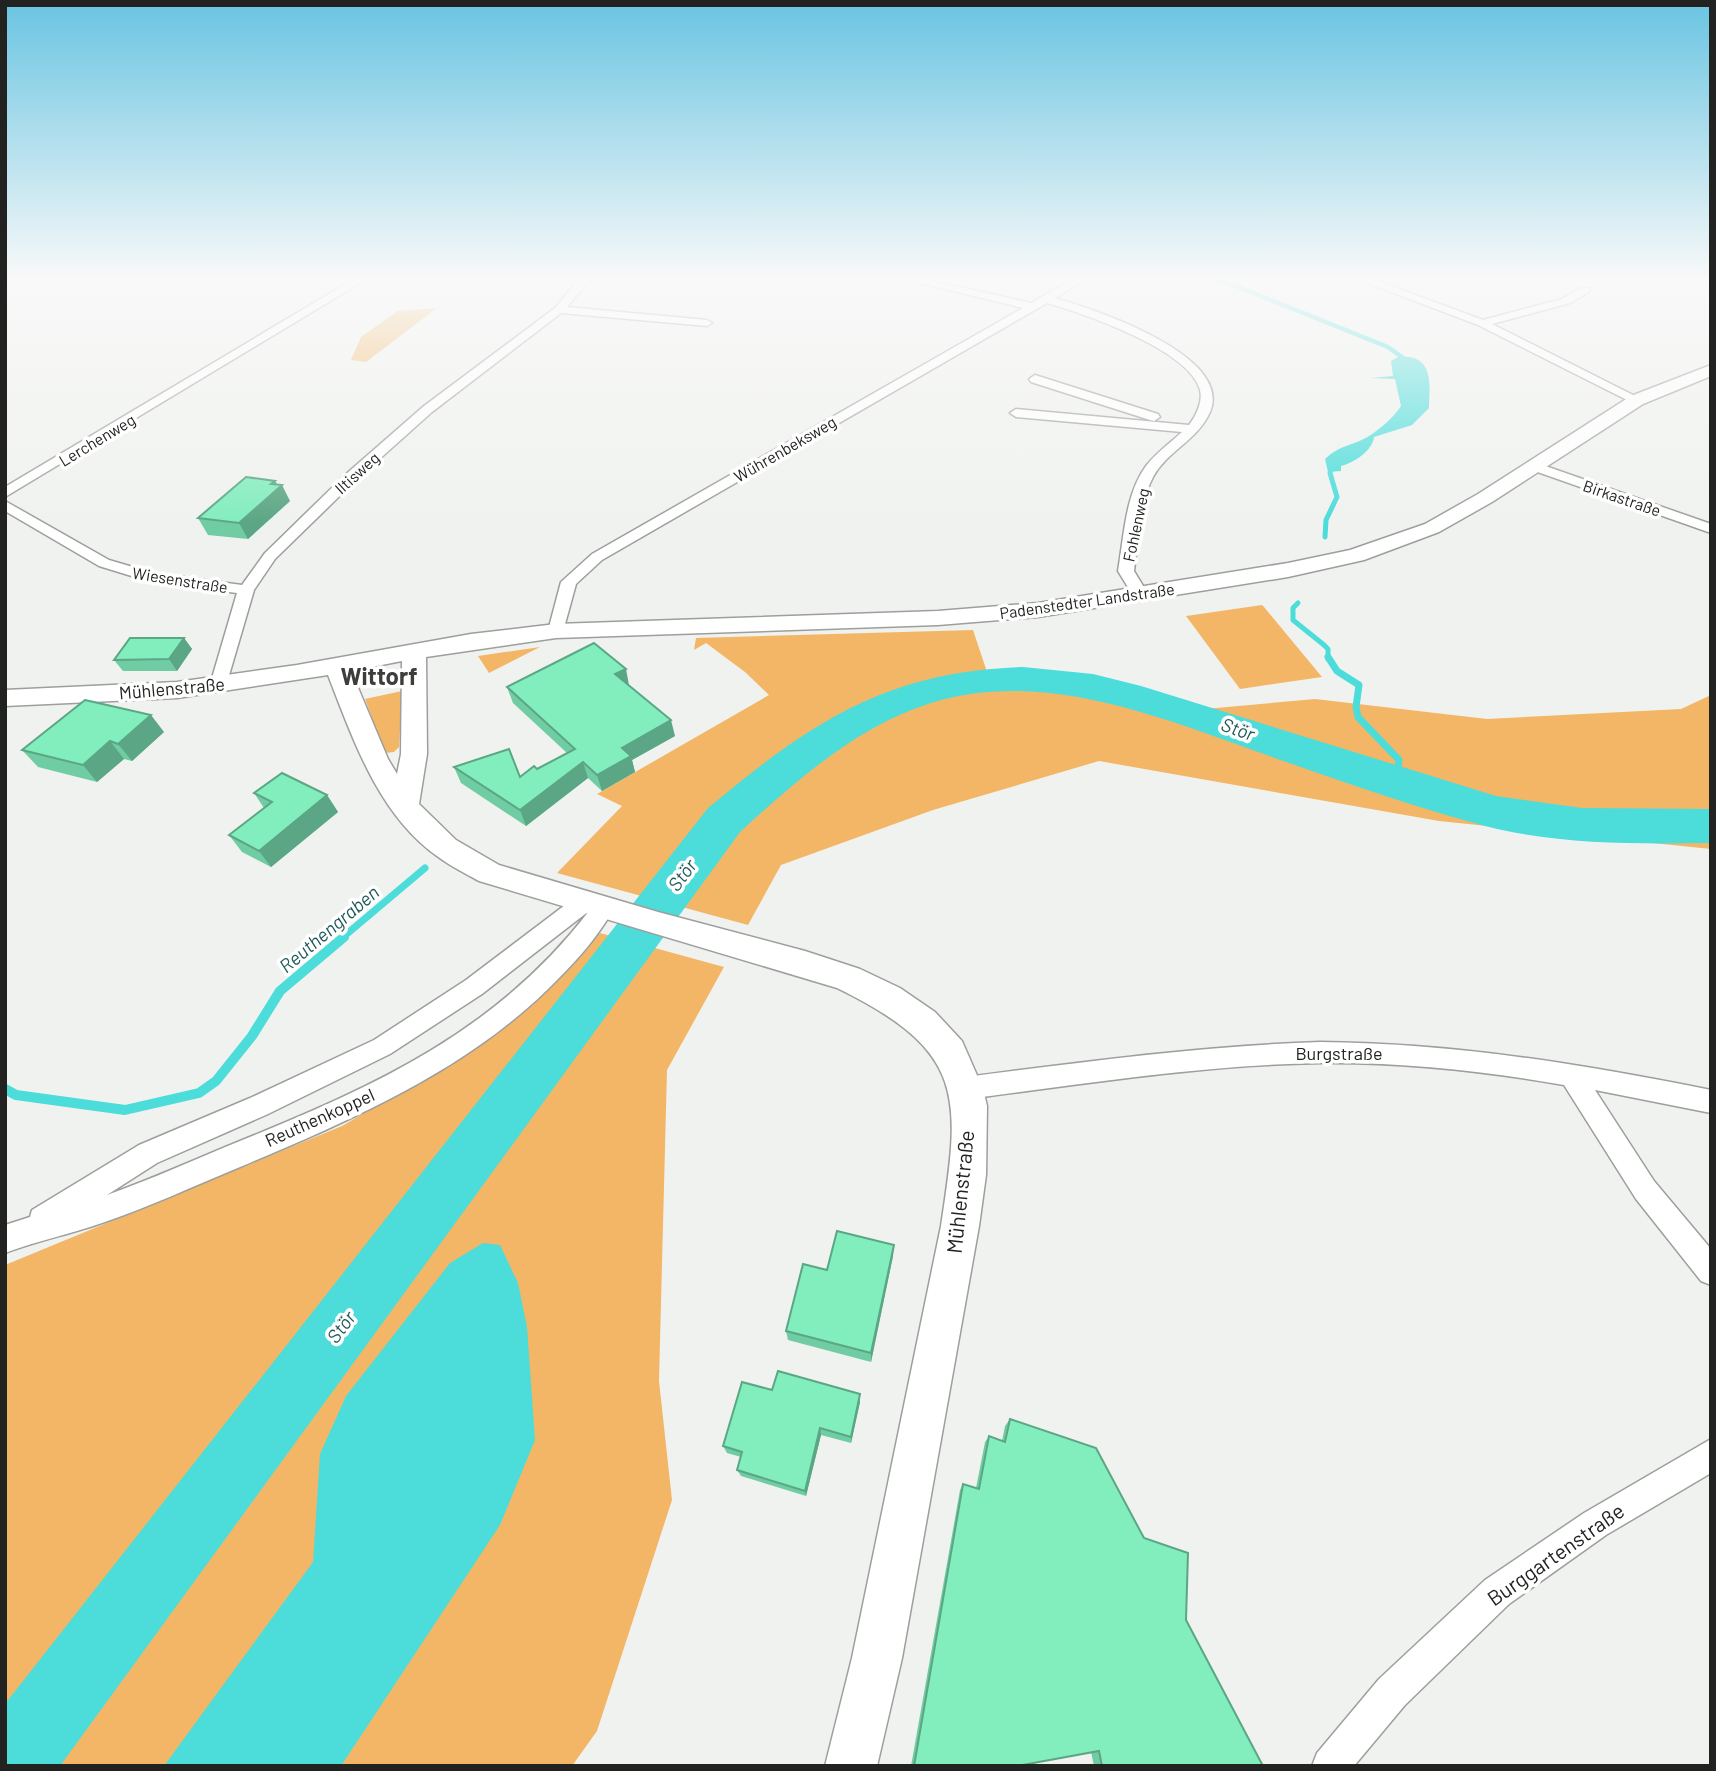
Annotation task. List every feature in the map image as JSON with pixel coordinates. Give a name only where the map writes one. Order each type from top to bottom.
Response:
[{"type":"street","name":"Lerchenweg","points":[[5,493],[229,359]]},
{"type":"street","name":"Iltisweg","points":[[219,685],[233,626],[246,590],[284,541],[350,478],[443,397],[494,359]]},
{"type":"street","name":"Wührenbeksweg","points":[[556,631],[569,582],[597,557],[942,359]]},
{"type":"street","name":"Fohlenweg","points":[[1140,594],[1126,571],[1142,489],[1146,478],[1160,459],[1192,429],[1202,415],[1209,397],[1203,380],[1193,368],[1179,359]]},
{"type":"street","points":[[1554,359],[1637,400]]},
{"type":"street","name":"Padenstedter Landstraße","points":[[414,651],[556,631],[938,618],[1038,610],[1318,564],[1385,546],[1439,524],[1637,400],[1711,370]]},
{"type":"street","points":[[1035,379],[1192,429]]},
{"type":"street","points":[[1016,413],[1192,429]]},
{"type":"street","name":"Birkastraße","points":[[1534,466],[1711,529]]},
{"type":"street","name":"Wiesenstraße","points":[[5,505],[104,563],[151,577],[246,590]]},
{"type":"street","points":[[405,807],[414,754],[414,651]]},
{"type":"street","name":"Mühlenstraße","points":[[5,698],[135,694],[219,685],[414,651]]},
{"type":"street","name":"Mühlenstraße","points":[[337,666],[375,761],[405,807],[446,848],[489,873],[855,980],[913,1013],[934,1032],[952,1057],[966,1088],[970,1126],[960,1226],[877,1658],[851,1766]]},
{"type":"street","name":"Reuthenkoppel","points":[[15,1235],[82,1216],[345,1111],[497,1021],[547,976],[591,927],[602,908]]},
{"type":"street","name":"Reuthenkoppel","points":[[15,1235],[148,1154],[259,1106],[382,1047],[602,908]]},
{"type":"street","name":"Burgstraße","points":[[966,1088],[1148,1064],[1266,1055],[1355,1053],[1481,1061],[1571,1074],[1711,1102]]},
{"type":"street","points":[[1571,1074],[1645,1190],[1711,1271]]},
{"type":"street","name":"Burggartenstraße","points":[[1330,1766],[1392,1692],[1497,1592],[1595,1524],[1711,1455]]},
{"type":"shaded area","points":[[352,359],[370,359],[366,362]]},
{"type":"shaded area","points":[[1262,605],[1322,677],[1240,689],[1186,616]]},
{"type":"shaded area","points":[[973,630],[990,681],[1060,681],[1101,687],[1183,711],[1315,699],[1487,719],[1681,709],[1711,695],[1711,849],[1439,821],[1099,761],[933,810],[781,865],[748,925],[557,873],[622,806],[597,794],[769,695],[745,672],[706,643],[694,650],[696,638]]},
{"type":"shaded area","points":[[540,647],[489,673],[478,656]]},
{"type":"shaded area","points":[[402,691],[399,747],[394,752],[385,753],[365,699]]},
{"type":"shaded area","points":[[600,933],[724,967],[667,1070],[659,1381],[672,1500],[597,1731],[572,1766],[5,1766],[5,1265],[342,1126],[478,1047],[542,995]]},
{"type":"water","points":[[1414,359],[1424,365],[1429,380],[1429,408],[1412,425],[1374,437],[1367,451],[1341,466],[1341,471],[1328,472],[1325,459],[1336,450],[1373,433],[1401,406],[1395,379],[1370,378],[1393,376],[1391,361]]},
{"type":"water","points":[[483,1243],[500,1245],[518,1283],[527,1327],[535,1440],[500,1525],[341,1766],[164,1766],[313,1562],[320,1454],[346,1396],[450,1263]]},
{"type":"building","points":[[246,477],[275,481],[271,484],[282,485],[239,523],[198,518]]},
{"type":"building","points":[[130,638],[184,638],[169,659],[114,660]]},
{"type":"building","points":[[594,643],[626,669],[615,674],[671,720],[622,748],[631,756],[597,775],[583,762],[520,810],[454,767],[509,749],[520,777],[534,766],[537,769],[575,749],[507,687]]},
{"type":"building","points":[[85,700],[151,715],[118,744],[110,741],[83,765],[22,750]]},
{"type":"building","points":[[282,773],[327,795],[259,851],[229,835],[272,802],[254,793]]},
{"type":"building","points":[[837,1231],[894,1245],[871,1353],[786,1331],[803,1264],[827,1270]]},
{"type":"building","points":[[778,1371],[860,1394],[851,1437],[820,1428],[805,1491],[737,1470],[742,1452],[723,1446],[742,1382],[772,1390]]},
{"type":"building","points":[[1010,1419],[1096,1448],[1144,1538],[1188,1553],[1186,1620],[1263,1766],[1102,1766],[1099,1751],[1017,1766],[914,1766],[963,1484],[979,1489],[989,1436],[1005,1442]]},
{"type":"waterway","points":[[1404,359],[1410,363]]},
{"type":"waterway","points":[[1325,537],[1326,520],[1337,497],[1330,473],[1333,463]]},
{"type":"waterway","points":[[1298,603],[1293,608],[1293,620],[1328,649],[1328,657]]},
{"type":"waterway","points":[[1328,657],[1337,671],[1359,685],[1356,707],[1358,717],[1399,760],[1396,783]]},
{"type":"waterway","name":"Stör","points":[[9,1766],[724,820],[800,757],[856,721],[916,694],[948,686],[1023,679],[1058,682],[1093,687],[1161,705],[1496,812],[1582,824],[1633,827],[1711,826]]},
{"type":"waterway","name":"Reuthengraben","points":[[342,938],[425,868]]},
{"type":"waterway","name":"Reuthengraben","points":[[5,1089],[16,1095],[125,1110],[199,1093],[216,1081],[252,1036],[280,991],[344,937]]},
{"type":"district","name":"Wittorf","points":[[379,677]]}]
